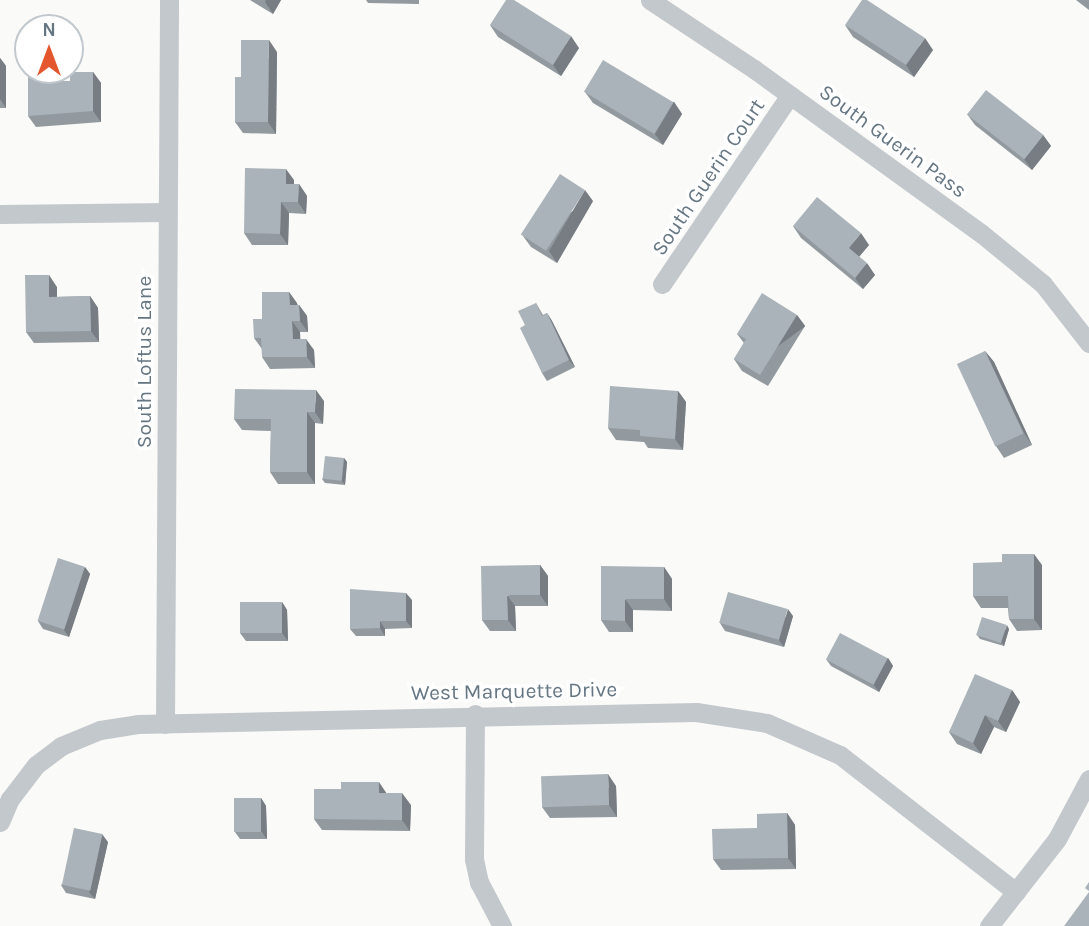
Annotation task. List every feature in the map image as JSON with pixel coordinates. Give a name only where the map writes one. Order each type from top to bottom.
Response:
[{"type":"street","name":"South Loftus Lane","points":[[166,724],[169,0]]},
{"type":"street","name":"South Guerin Pass","points":[[650,0],[790,95],[971,225],[1042,284],[1089,343]]},
{"type":"street","name":"South Guerin Court","points":[[662,284],[790,95]]},
{"type":"street","points":[[0,214],[167,212]]},
{"type":"street","name":"West Marquette Drive","points":[[0,822],[10,799],[36,765],[61,746],[100,730],[166,724],[475,714],[696,712],[767,723],[840,755],[1016,892]]},
{"type":"street","points":[[475,714],[474,859],[479,882],[502,926]]},
{"type":"street","points":[[989,926],[1057,839],[1089,779]]},
{"type":"building","points":[[506,0],[514,0],[571,36],[553,65],[490,25]]},
{"type":"building","points":[[862,0],[867,0],[925,38],[906,65],[845,25]]},
{"type":"building","points":[[241,40],[269,40],[268,122],[235,122],[235,77],[241,77]]},
{"type":"building","points":[[603,60],[673,102],[654,134],[584,92]]},
{"type":"building","points":[[84,72],[93,72],[93,111],[28,116],[28,84],[84,84]]},
{"type":"building","points":[[986,90],[1044,135],[1024,159],[967,114]]},
{"type":"building","points":[[245,168],[286,169],[286,184],[299,184],[298,202],[281,202],[280,234],[244,233]]},
{"type":"building","points":[[560,174],[585,190],[546,251],[521,234]]},
{"type":"building","points":[[817,197],[861,233],[849,248],[867,263],[855,278],[793,226]]},
{"type":"building","points":[[25,275],[49,275],[49,297],[90,296],[91,331],[26,332]]},
{"type":"building","points":[[262,292],[289,292],[290,305],[299,305],[300,321],[292,321],[293,339],[306,339],[307,357],[262,357],[261,338],[254,338],[253,319],[262,319]]},
{"type":"building","points":[[762,293],[797,315],[760,375],[734,359],[746,339],[737,334]]},
{"type":"building","points":[[536,303],[542,316],[547,313],[569,360],[542,373],[520,328],[525,325],[518,311]]},
{"type":"building","points":[[985,351],[1023,433],[995,447],[957,364]]},
{"type":"building","points":[[610,386],[678,391],[675,439],[640,436],[640,430],[608,428]]},
{"type":"building","points":[[235,389],[316,390],[315,412],[307,412],[307,472],[270,472],[271,419],[234,419]]},
{"type":"building","points":[[325,456],[344,458],[341,481],[323,479]]},
{"type":"building","points":[[1002,554],[1034,554],[1034,619],[1009,619],[1008,596],[973,596],[973,563],[1002,562]]},
{"type":"building","points":[[58,558],[85,567],[64,629],[38,621]]},
{"type":"building","points":[[540,565],[540,595],[507,595],[508,620],[482,620],[481,566]]},
{"type":"building","points":[[601,566],[664,567],[664,599],[625,599],[625,621],[601,620]]},
{"type":"building","points":[[350,589],[406,593],[406,621],[380,621],[380,628],[350,629]]},
{"type":"building","points":[[728,592],[788,609],[779,640],[719,623]]},
{"type":"building","points":[[240,602],[282,602],[282,633],[240,633]]},
{"type":"building","points":[[982,617],[1007,625],[1001,643],[976,635]]},
{"type":"building","points":[[840,633],[888,658],[874,685],[826,659]]},
{"type":"building","points":[[975,674],[1012,690],[998,721],[985,715],[973,743],[949,732]]},
{"type":"building","points":[[608,774],[609,805],[542,807],[541,776]]},
{"type":"building","points":[[341,782],[379,782],[379,793],[402,793],[402,820],[314,819],[314,789],[341,789]]},
{"type":"building","points":[[234,798],[261,798],[261,832],[234,832]]},
{"type":"building","points":[[787,813],[788,858],[713,859],[712,829],[757,828],[757,814]]},
{"type":"building","points":[[74,828],[102,834],[90,891],[62,885]]},
{"type":"building","points":[[1089,892],[1089,926],[1064,926]]}]
